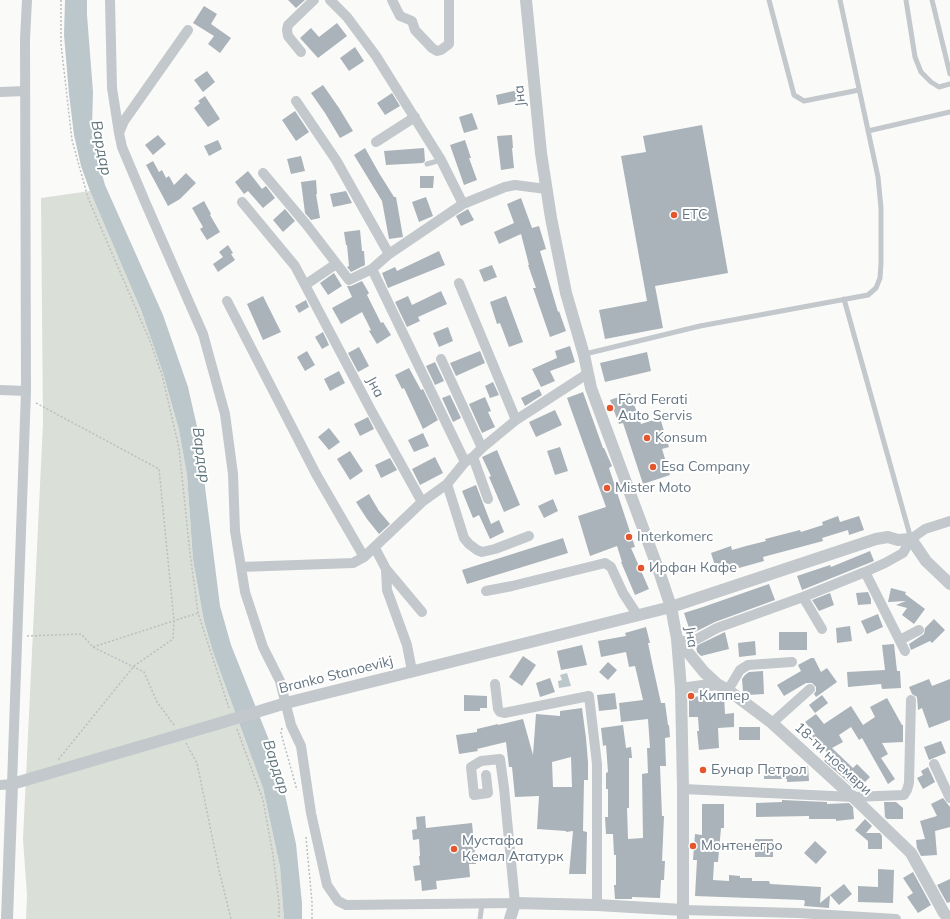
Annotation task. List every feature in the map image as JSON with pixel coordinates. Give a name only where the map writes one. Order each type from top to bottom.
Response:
[{"type":"street","points":[[7,919],[6,784],[17,636],[26,394],[25,39],[27,0]]},
{"type":"street","points":[[110,0],[112,88],[118,133],[122,148],[203,334],[225,414],[233,474],[235,531],[245,592],[262,647],[280,681],[291,725],[301,746],[311,812],[327,885],[338,901],[346,905],[515,903],[597,904],[683,915],[896,919]]},
{"type":"street","points":[[301,52],[288,36],[286,30],[288,25],[314,0]]},
{"type":"street","points":[[330,0],[347,17],[376,56],[441,160],[463,204]]},
{"type":"street","points":[[392,0],[400,16],[412,21],[416,30],[432,48],[437,51],[449,44],[449,0]]},
{"type":"street","name":"Јна","points":[[526,0],[540,145],[546,189],[566,293],[584,355],[591,388],[671,607],[677,639],[681,689],[683,915]]},
{"type":"street","points":[[118,133],[124,121],[188,30]]},
{"type":"street","points":[[0,92],[25,92]]},
{"type":"street","points":[[296,101],[336,160],[389,254]]},
{"type":"street","points":[[376,142],[415,117]]},
{"type":"street","points":[[263,173],[306,224],[349,280],[372,269],[389,254],[463,204],[505,187],[515,185],[546,189]]},
{"type":"street","name":"Јна","points":[[242,202],[295,266],[372,412],[422,502]]},
{"type":"street","points":[[305,284],[336,264]]},
{"type":"street","points":[[372,269],[488,499]]},
{"type":"street","points":[[459,283],[516,420]]},
{"type":"street","points":[[227,301],[316,474],[364,557]]},
{"type":"street","points":[[441,359],[482,448]]},
{"type":"street","points":[[241,567],[353,563],[364,557],[422,502],[447,484],[469,460],[516,420],[587,374]]},
{"type":"street","points":[[0,390],[26,394]]},
{"type":"street","points":[[447,484],[464,538],[477,550],[482,552],[495,549],[529,536]]},
{"type":"street","points":[[677,639],[687,642],[697,639],[717,628],[865,572],[903,553],[911,539],[925,529],[950,521]]},
{"type":"street","name":"Branko Stanoevikj","points":[[6,784],[181,735],[286,703],[671,607],[876,539],[888,537],[898,540],[911,539]]},
{"type":"street","points":[[911,539],[926,561],[950,584]]},
{"type":"street","points":[[375,548],[386,569],[422,612]]},
{"type":"street","points":[[486,591],[605,563],[611,567],[623,593],[638,616]]},
{"type":"street","points":[[386,569],[387,590],[408,645],[412,671]]},
{"type":"street","points":[[865,572],[905,650]]},
{"type":"street","points":[[802,597],[822,629]]},
{"type":"street","points":[[900,640],[919,630]]},
{"type":"street","name":"18-ти ноември","points":[[677,639],[704,672],[772,723],[853,797],[911,853],[944,913],[949,919]]},
{"type":"street","points":[[681,689],[722,687],[740,670],[748,665],[792,662]]},
{"type":"street","points":[[495,684],[498,709],[500,712],[504,713],[589,696],[597,764],[597,904]]},
{"type":"street","points":[[772,723],[810,689]]},
{"type":"street","points":[[683,789],[853,797],[904,795],[907,790],[911,700]]},
{"type":"street","points":[[486,775],[488,793],[474,795],[471,767],[482,761],[500,759],[515,903],[510,919]]},
{"type":"street","points":[[934,764],[950,798]]},
{"type":"lane","points":[[769,0],[794,95],[804,101],[859,90]]},
{"type":"lane","points":[[584,355],[700,326],[868,295],[876,288],[880,278],[882,208],[878,177],[840,0]]},
{"type":"lane","points":[[906,0],[915,57],[921,72],[930,82],[939,86],[950,84]]},
{"type":"lane","points":[[932,0],[950,74]]},
{"type":"lane","points":[[868,131],[950,112]]},
{"type":"lane","points":[[427,164],[441,160]]},
{"type":"lane","points":[[844,299],[911,539]]},
{"type":"lane","points":[[480,919],[482,904]]},
{"type":"path","points":[[61,0],[61,44],[72,140],[88,198],[150,341],[163,381],[179,448],[198,614],[231,713]]},
{"type":"path","points":[[26,394],[159,469],[174,621],[173,639],[134,666],[46,774]]},
{"type":"path","points":[[93,647],[198,614]]},
{"type":"path","points":[[17,636],[81,634],[93,647],[144,672],[157,702],[181,735],[197,763],[219,870],[231,919]]},
{"type":"path","points":[[282,726],[281,733],[299,795]]},
{"type":"path","points":[[237,729],[263,800],[273,855],[280,919]]},
{"type":"path","points":[[305,831],[312,902],[312,919]]},
{"type":"shaded area","points":[[90,191],[141,310],[163,373],[179,430],[187,475],[193,560],[204,621],[213,652],[263,788],[280,867],[284,919],[26,919],[27,895],[23,839],[43,423],[41,198]]},
{"type":"water","name":"Вардар","points":[[65,0],[87,0],[93,92],[93,143],[105,185],[163,315],[188,387],[198,431],[220,606],[231,645],[269,740],[286,799],[296,844],[302,903],[302,919],[284,919],[280,867],[263,788],[213,652],[204,621],[193,560],[187,475],[179,430],[163,373],[141,310],[90,191],[81,166],[74,135],[69,94],[64,35]]},
{"type":"water","points":[[567,673],[571,686],[559,688],[558,681],[562,680],[560,675]]},
{"type":"building","points":[[288,0],[305,0],[296,8]]},
{"type":"building","points":[[204,6],[217,14],[211,24],[231,38],[220,53],[208,44],[214,36],[193,23]]},
{"type":"building","points":[[337,23],[347,36],[318,58],[300,38],[311,28],[319,37]]},
{"type":"building","points":[[355,47],[364,61],[349,71],[340,58]]},
{"type":"building","points":[[207,71],[215,82],[203,92],[194,80]]},
{"type":"building","points":[[323,85],[353,131],[340,138],[311,93]]},
{"type":"building","points":[[518,90],[521,100],[498,105],[496,95]]},
{"type":"building","points":[[392,93],[400,106],[385,115],[377,103]]},
{"type":"building","points":[[205,96],[220,119],[208,127],[194,108],[200,103],[198,101]]},
{"type":"building","points":[[295,111],[309,132],[296,141],[282,120]]},
{"type":"building","points":[[472,113],[478,129],[464,133],[459,117]]},
{"type":"building","name":"ETC","points":[[702,125],[728,273],[655,286],[663,328],[605,339],[599,310],[647,301],[621,156],[646,152],[643,136]]},
{"type":"building","points":[[158,135],[166,144],[153,155],[145,145]]},
{"type":"building","points":[[512,135],[514,168],[501,170],[497,136]]},
{"type":"building","points":[[218,140],[222,149],[209,156],[204,146]]},
{"type":"building","points":[[465,140],[471,158],[469,158],[477,180],[464,185],[450,145]]},
{"type":"building","points":[[365,148],[394,197],[396,197],[403,237],[389,239],[382,201],[354,155]]},
{"type":"building","points":[[424,148],[425,161],[423,163],[386,165],[384,151]]},
{"type":"building","points":[[301,156],[305,171],[291,174],[287,159]]},
{"type":"building","points":[[153,161],[159,172],[162,170],[166,178],[169,176],[174,185],[186,173],[196,183],[180,199],[168,206],[146,165]]},
{"type":"building","points":[[248,171],[262,189],[266,186],[275,198],[263,208],[248,191],[244,194],[235,182]]},
{"type":"building","points":[[420,176],[434,176],[433,188],[420,188]]},
{"type":"building","points":[[316,180],[316,194],[320,218],[311,220],[305,213],[301,182]]},
{"type":"building","points":[[346,191],[352,203],[333,207],[330,194]]},
{"type":"building","points":[[426,197],[433,216],[419,222],[412,202]]},
{"type":"building","points":[[521,198],[532,228],[539,226],[546,249],[540,251],[558,312],[559,311],[566,331],[550,337],[533,288],[536,288],[528,265],[521,234],[499,244],[494,232],[514,223],[507,204]]},
{"type":"building","points":[[204,201],[220,232],[207,240],[200,229],[203,227],[192,208]]},
{"type":"building","points":[[285,209],[295,221],[283,232],[273,220]]},
{"type":"building","points":[[468,209],[474,220],[461,226],[456,216]]},
{"type":"building","points":[[360,230],[365,265],[351,272],[347,267],[349,266],[344,232]]},
{"type":"building","points":[[228,245],[235,260],[218,272],[213,264],[223,257],[219,252]]},
{"type":"building","points":[[439,251],[445,265],[388,288],[382,273],[395,267],[397,271]]},
{"type":"building","points":[[492,265],[497,277],[484,282],[479,270]]},
{"type":"building","points":[[334,273],[342,286],[328,295],[320,283]]},
{"type":"building","points":[[362,281],[369,293],[367,295],[381,323],[383,322],[391,335],[377,344],[369,331],[371,330],[362,312],[341,324],[332,308],[352,297],[347,286],[351,286]]},
{"type":"building","points":[[441,291],[447,304],[418,317],[420,321],[407,327],[395,302],[408,296],[412,305]]},
{"type":"building","points":[[263,296],[281,332],[263,340],[247,304]]},
{"type":"building","points":[[506,296],[523,342],[509,347],[500,323],[497,324],[490,302]]},
{"type":"building","points":[[306,300],[309,307],[299,313],[295,306]]},
{"type":"building","points":[[448,327],[453,341],[439,347],[433,333]]},
{"type":"building","points":[[323,332],[329,345],[322,349],[315,337]]},
{"type":"building","points":[[570,346],[575,362],[550,371],[555,381],[541,387],[532,369],[557,358],[555,351]]},
{"type":"building","points":[[359,347],[369,366],[358,372],[348,353]]},
{"type":"building","points":[[307,351],[315,365],[305,371],[297,357]]},
{"type":"building","points":[[480,351],[485,363],[456,376],[450,363]]},
{"type":"building","points":[[647,352],[651,371],[605,382],[600,363]]},
{"type":"building","points":[[435,362],[444,381],[435,385],[426,366]]},
{"type":"building","points":[[409,368],[421,390],[423,389],[438,420],[423,429],[404,388],[402,389],[395,375]]},
{"type":"building","points":[[339,371],[345,383],[330,391],[324,379]]},
{"type":"building","points":[[493,382],[499,395],[490,398],[485,386]]},
{"type":"building","points":[[539,389],[542,395],[525,406],[521,398]]},
{"type":"building","points":[[583,392],[603,448],[612,466],[609,468],[635,547],[631,548],[649,589],[635,595],[621,562],[617,546],[590,556],[578,516],[606,507],[567,398]]},
{"type":"building","points":[[630,393],[641,424],[660,418],[669,447],[662,449],[670,475],[643,484],[623,423],[619,424],[610,400]]},
{"type":"building","points":[[450,395],[461,418],[453,422],[442,398]]},
{"type":"building","points":[[485,397],[491,411],[488,412],[495,427],[482,433],[469,404]]},
{"type":"building","points":[[555,410],[562,425],[536,437],[529,422]]},
{"type":"building","points":[[368,417],[374,429],[360,436],[354,424]]},
{"type":"building","points":[[329,428],[340,442],[329,450],[318,437]]},
{"type":"building","points":[[423,433],[429,446],[414,452],[408,440]]},
{"type":"building","points":[[560,447],[568,471],[555,475],[547,451]]},
{"type":"building","points":[[497,450],[520,505],[504,512],[489,477],[491,476],[482,457]]},
{"type":"building","points":[[350,451],[363,471],[350,480],[337,459]]},
{"type":"building","points":[[435,457],[443,473],[420,485],[412,469]]},
{"type":"building","points":[[390,458],[397,470],[381,478],[375,465]]},
{"type":"building","points":[[476,485],[491,524],[499,520],[504,532],[490,539],[479,515],[473,518],[462,491]]},
{"type":"building","points":[[369,494],[379,511],[390,524],[379,534],[356,502]]},
{"type":"building","points":[[553,499],[558,511],[544,518],[538,506]]},
{"type":"building","points":[[838,516],[840,522],[859,516],[864,530],[849,535],[848,530],[822,538],[823,541],[763,557],[764,561],[739,568],[738,565],[717,572],[711,553],[731,546],[732,550],[766,541],[765,539],[800,530],[801,532],[823,525],[822,522]]},
{"type":"building","points":[[563,538],[568,553],[467,584],[462,570]]},
{"type":"building","points":[[870,551],[874,561],[802,590],[797,576],[830,565],[831,567]]},
{"type":"building","points":[[769,584],[775,600],[715,622],[691,634],[684,613]]},
{"type":"building","points":[[891,588],[906,592],[905,594],[925,609],[914,624],[902,615],[907,608],[896,605],[906,601],[888,602]]},
{"type":"building","points":[[868,592],[871,599],[871,604],[858,605],[856,593]]},
{"type":"building","points":[[830,593],[834,605],[819,611],[812,600]]},
{"type":"building","points":[[878,614],[883,627],[867,634],[861,621]]},
{"type":"building","points":[[934,619],[945,630],[932,643],[930,641],[911,650],[909,644],[924,634],[925,628]]},
{"type":"building","points":[[850,626],[852,641],[837,643],[836,628]]},
{"type":"building","points":[[646,627],[661,703],[665,703],[670,737],[665,738],[666,766],[660,766],[662,816],[664,816],[662,861],[665,861],[664,880],[661,880],[660,898],[632,897],[632,899],[615,899],[614,885],[616,885],[616,855],[614,855],[613,834],[606,834],[605,817],[608,817],[608,789],[606,789],[606,773],[608,772],[606,745],[603,746],[601,728],[623,725],[626,748],[631,747],[632,758],[629,758],[629,808],[627,808],[628,839],[643,838],[642,774],[648,773],[647,748],[650,748],[648,719],[621,722],[619,703],[643,700],[635,666],[629,667],[626,652],[601,657],[598,641],[626,636],[625,633]]},
{"type":"building","points":[[725,632],[729,649],[701,656],[697,652],[696,646]]},
{"type":"building","points":[[779,632],[807,632],[807,650],[779,650]]},
{"type":"building","points":[[755,641],[756,655],[739,657],[738,643]]},
{"type":"building","points":[[894,644],[897,671],[900,671],[901,688],[882,689],[881,684],[848,687],[847,672],[885,670],[882,645]]},
{"type":"building","points":[[582,645],[587,665],[561,670],[557,651]]},
{"type":"building","points":[[523,656],[536,665],[522,686],[509,677]]},
{"type":"building","points":[[811,658],[814,658],[821,672],[827,668],[837,682],[816,697],[814,694],[816,687],[812,683],[806,683],[784,696],[777,685],[801,671],[798,665]]},
{"type":"building","points":[[608,662],[617,670],[608,680],[599,672]]},
{"type":"building","points":[[763,671],[764,694],[748,695],[743,692],[742,679],[745,675],[749,672]]},
{"type":"building","points":[[550,678],[555,692],[540,697],[536,683]]},
{"type":"building","points":[[929,679],[932,686],[950,679],[950,720],[929,728],[922,708],[918,710],[917,697],[912,694],[909,687]]},
{"type":"building","points":[[615,693],[617,709],[599,711],[597,695]]},
{"type":"building","points":[[464,695],[487,696],[487,708],[480,708],[480,711],[464,711]]},
{"type":"building","points":[[822,695],[828,703],[815,713],[809,705]]},
{"type":"building","points":[[724,696],[725,714],[734,713],[734,727],[718,728],[719,748],[699,750],[697,731],[699,731],[698,717],[689,717],[689,697]]},
{"type":"building","points":[[887,698],[903,725],[903,742],[882,743],[888,754],[881,758],[895,779],[888,784],[862,738],[859,740],[851,727],[839,735],[843,742],[832,748],[853,768],[857,764],[870,777],[857,790],[824,761],[829,756],[822,744],[820,745],[812,736],[815,734],[805,722],[816,714],[824,724],[851,706],[863,725],[875,717],[870,707]]},
{"type":"building","points":[[582,708],[588,762],[588,780],[584,780],[583,831],[587,832],[586,874],[569,874],[573,831],[566,832],[537,829],[539,796],[515,797],[512,767],[509,767],[506,742],[477,749],[478,751],[459,754],[456,735],[477,732],[477,729],[523,719],[533,755],[536,714],[560,716],[560,711]],"holes":[[[571,757],[572,787],[553,787],[552,762]]]},
{"type":"building","points":[[739,727],[760,727],[760,740],[739,740]]},
{"type":"building","points":[[941,741],[946,753],[929,760],[924,747]]},
{"type":"building","points":[[808,766],[809,781],[787,782],[787,779],[764,779],[764,767]]},
{"type":"building","points":[[928,767],[935,782],[923,789],[917,778],[923,775],[921,771]]},
{"type":"building","points":[[943,798],[950,807],[950,827],[935,831],[937,855],[921,856],[917,848],[916,840],[925,839],[920,821],[937,816],[931,804]]},
{"type":"building","points":[[782,800],[827,802],[827,804],[849,803],[853,807],[854,819],[836,821],[836,819],[809,819],[809,816],[756,817],[756,803],[782,802]]},
{"type":"building","points":[[884,802],[896,802],[903,808],[903,819],[887,819],[885,817]]},
{"type":"building","points":[[702,804],[724,804],[724,828],[721,828],[718,862],[714,862],[713,880],[729,881],[729,875],[740,876],[740,878],[752,878],[752,881],[769,881],[770,884],[821,887],[820,903],[830,895],[829,908],[804,906],[805,901],[803,900],[695,896],[697,860],[693,860],[695,834],[702,835]]},
{"type":"building","points":[[425,816],[426,828],[472,823],[476,864],[469,864],[470,877],[436,881],[437,889],[422,891],[421,880],[415,881],[413,866],[420,865],[419,839],[413,840],[412,830],[417,829],[416,817]]},
{"type":"building","points":[[865,819],[872,826],[866,833],[880,833],[882,836],[882,849],[868,849],[868,841],[855,830]]},
{"type":"building","points":[[755,839],[773,839],[773,857],[755,857]]},
{"type":"building","points":[[815,841],[827,852],[816,864],[804,853]]},
{"type":"building","points":[[878,869],[894,870],[893,903],[858,902],[858,886],[878,887]]},
{"type":"building","points":[[913,872],[931,905],[918,913],[907,897],[913,893],[903,878]]},
{"type":"building","points":[[950,879],[950,902],[947,903],[937,885]]},
{"type":"building","points":[[844,884],[852,894],[839,905],[830,895]]},
{"type":"place","name":"ETC","points":[[674,215]]},
{"type":"place","name":"Ford Ferati Auto Servis","points":[[610,408]]},
{"type":"place","name":"Konsum","points":[[647,438]]},
{"type":"place","name":"Esa Company","points":[[653,467]]},
{"type":"place","name":"Mister Moto","points":[[607,488]]},
{"type":"place","name":"Interkomerc","points":[[629,537]]},
{"type":"place","name":"Ирфан Кафе","points":[[641,568]]},
{"type":"place","name":"Киппер","points":[[691,696]]},
{"type":"place","name":"Бунар Петрол","points":[[703,770]]},
{"type":"place","name":"Монтенегро","points":[[693,846]]},
{"type":"place","name":"Мустафа Кемал Ататурк","points":[[454,849]]}]
